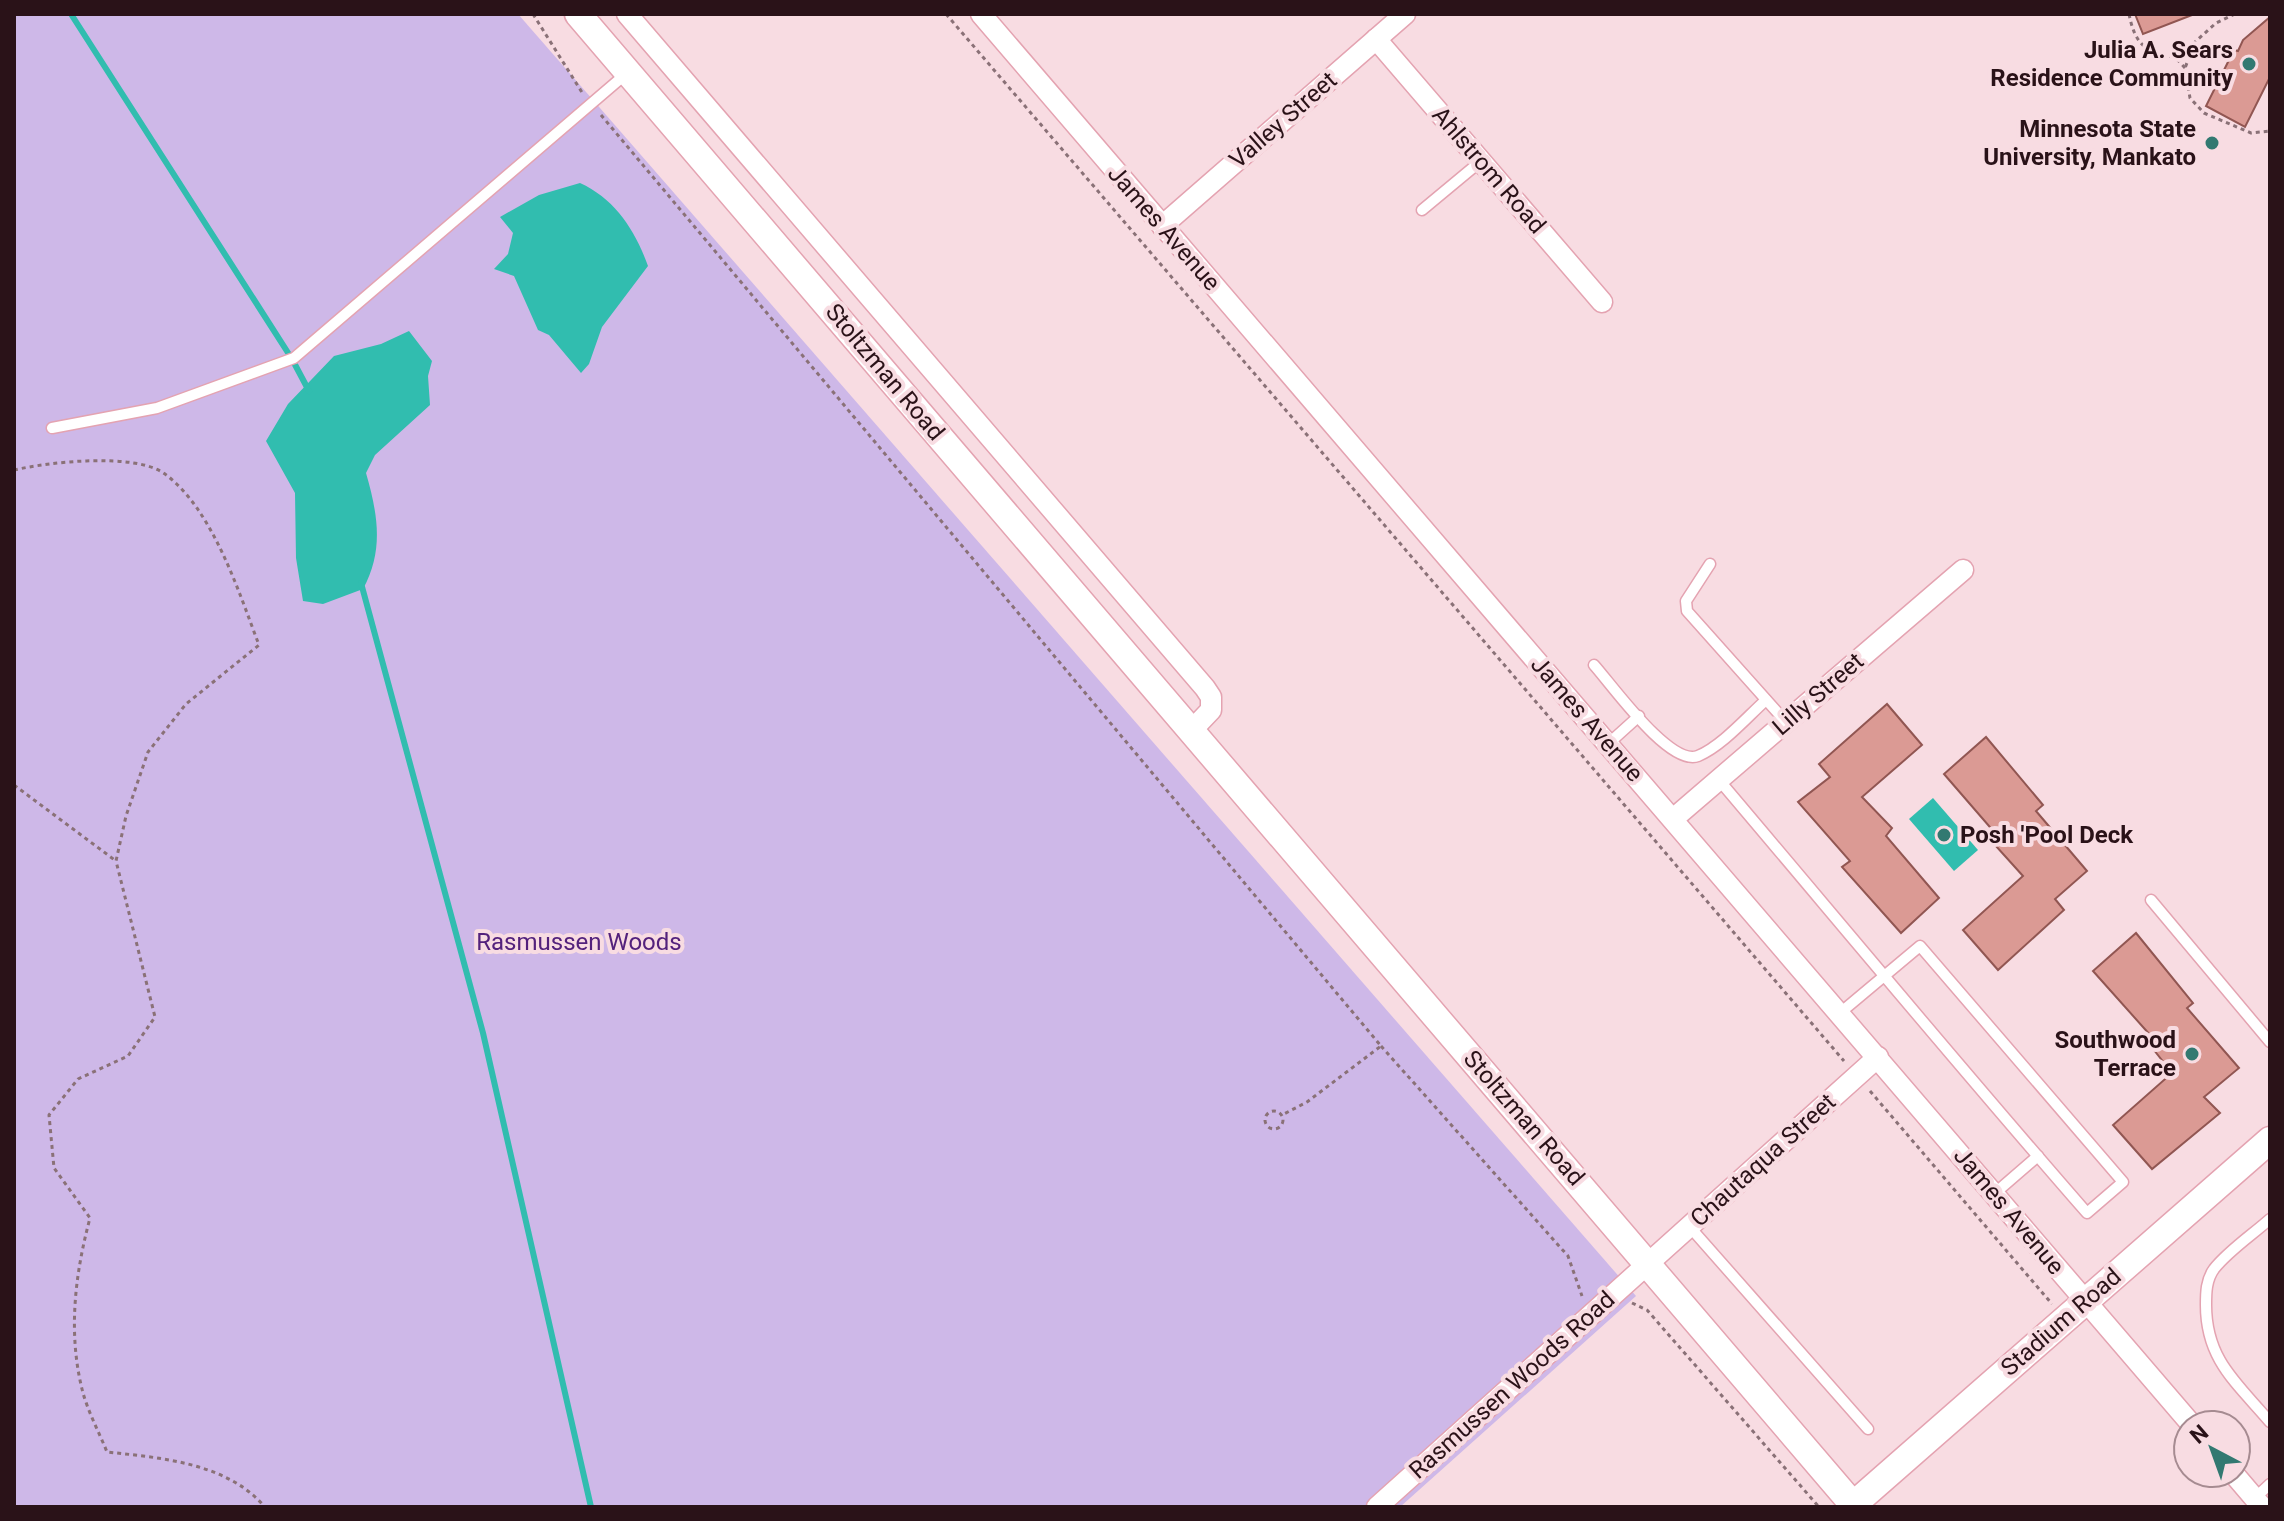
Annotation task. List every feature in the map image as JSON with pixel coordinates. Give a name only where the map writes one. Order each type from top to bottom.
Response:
[{"type":"street","name":"Stoltzman Road","points":[[578,14],[1648,1262],[1853,1506]]},
{"type":"street","name":"Stoltzman Road","points":[[627,14],[1205,688],[1211,697],[1211,710],[1191,731]]},
{"type":"street","name":"James Avenue","points":[[981,14],[1994,1194],[2075,1310],[2176,1409]]},
{"type":"street","name":"Valley Street","points":[[1162,226],[1405,14]]},
{"type":"street","name":"Ahlstrom Road","points":[[1376,39],[1602,302]]},
{"type":"street","name":"Lilly Street","points":[[1673,819],[1963,570]]},
{"type":"street","name":"Chautaqua Street","points":[[1648,1262],[1878,1057]]},
{"type":"street","name":"Stadium Road","points":[[1853,1506],[2270,1140]]},
{"type":"street","name":"Rasmussen Woods Road","points":[[1377,1507],[1648,1262]]},
{"type":"lane","points":[[52,428],[157,408],[294,358],[629,72]]},
{"type":"lane","points":[[1422,210],[1481,161]]},
{"type":"lane","points":[[1710,564],[1686,601],[1687,611],[1786,722]]},
{"type":"lane","points":[[1594,665],[1671,750],[1691,757],[1711,747],[1766,700]]},
{"type":"lane","points":[[1608,744],[1639,716]]},
{"type":"lane","points":[[1719,780],[1885,976],[2087,1213],[2123,1182],[1920,946],[1885,976],[1840,1013]]},
{"type":"lane","points":[[2151,900],[2270,1042]]},
{"type":"lane","points":[[1994,1194],[2038,1156]]},
{"type":"lane","points":[[2270,1219],[2213,1270],[2206,1285],[2208,1338],[2218,1362],[2270,1422]]},
{"type":"lane","points":[[1689,1226],[1868,1429]]},
{"type":"path","points":[[533,14],[592,104],[1381,1046],[1568,1256],[1583,1290],[1580,1324]]},
{"type":"path","points":[[946,14],[1857,1076],[2075,1310]]},
{"type":"path","points":[[2129,14],[2134,39],[2149,53],[2175,57],[2185,68]]},
{"type":"path","points":[[2175,57],[2216,23],[2235,14]]},
{"type":"path","points":[[2195,42],[2185,68],[2187,89],[2196,107],[2251,133],[2270,131]]},
{"type":"path","points":[[14,470],[105,459],[163,472],[197,506],[259,645],[186,704],[148,752],[126,816],[116,861],[155,1017],[128,1056],[78,1079],[49,1115],[54,1168],[90,1218],[77,1268],[74,1329],[82,1390],[107,1452],[178,1459],[248,1487],[265,1507]]},
{"type":"path","points":[[14,785],[116,861]]},
{"type":"path","points":[[1282,1115],[1307,1102],[1381,1046]]},
{"type":"path","points":[[1275,1110],[1282,1115],[1283,1126],[1278,1131],[1269,1128],[1264,1119],[1267,1112],[1275,1110]]},
{"type":"path","points":[[1624,1299],[1647,1310],[1819,1507]]},
{"type":"green space","name":"Rasmussen Woods","points":[[14,14],[518,14],[1636,1296],[1400,1507],[14,1507]]},
{"type":"shaded area","points":[[580,183],[604,198],[622,217],[637,240],[648,266],[602,327],[589,364],[581,373],[549,335],[538,330],[514,276],[494,269],[508,254],[513,233],[500,217],[539,195]]},
{"type":"shaded area","points":[[409,331],[432,361],[428,376],[430,405],[375,455],[366,473],[377,532],[370,575],[363,589],[323,604],[303,601],[296,558],[295,493],[266,441],[288,404],[334,356],[381,344]]},
{"type":"shaded area","name":"Posh 'Pool Deck","points":[[1933,798],[1978,850],[1954,871],[1909,819]]},
{"type":"building","name":"Julia A. Sears Residence Community","points":[[2135,14],[2192,14],[2192,15],[2143,34]]},
{"type":"building","name":"Julia A. Sears Residence Community","points":[[2270,17],[2270,77],[2245,127],[2206,106],[2234,50],[2238,51],[2243,40]]},
{"type":"building","points":[[1887,704],[1922,745],[1862,797],[1892,828],[1886,836],[1939,898],[1901,933],[1842,867],[1850,861],[1798,802],[1830,777],[1819,764]]},
{"type":"building","points":[[1986,737],[2043,805],[2036,811],[2087,871],[2055,899],[2064,910],[1998,970],[1963,930],[2023,876],[1995,845],[2002,841],[1944,774]]},
{"type":"building","name":"Southwood Terrace","points":[[2136,933],[2193,1003],[2187,1008],[2239,1068],[2204,1097],[2220,1113],[2152,1169],[2113,1125],[2172,1073],[2146,1040],[2151,1036],[2093,971]]},
{"type":"waterway","points":[[71,14],[292,359],[309,391]]},
{"type":"waterway","points":[[361,583],[483,1033],[591,1507]]},
{"type":"place","name":"Julia A. Sears Residence Community","points":[[2249,64]]},
{"type":"place","name":"Minnesota State University, Mankato","points":[[2212,143]]},
{"type":"place","name":"Posh 'Pool Deck","points":[[1944,835]]},
{"type":"place","name":"Southwood Terrace","points":[[2192,1054]]}]
